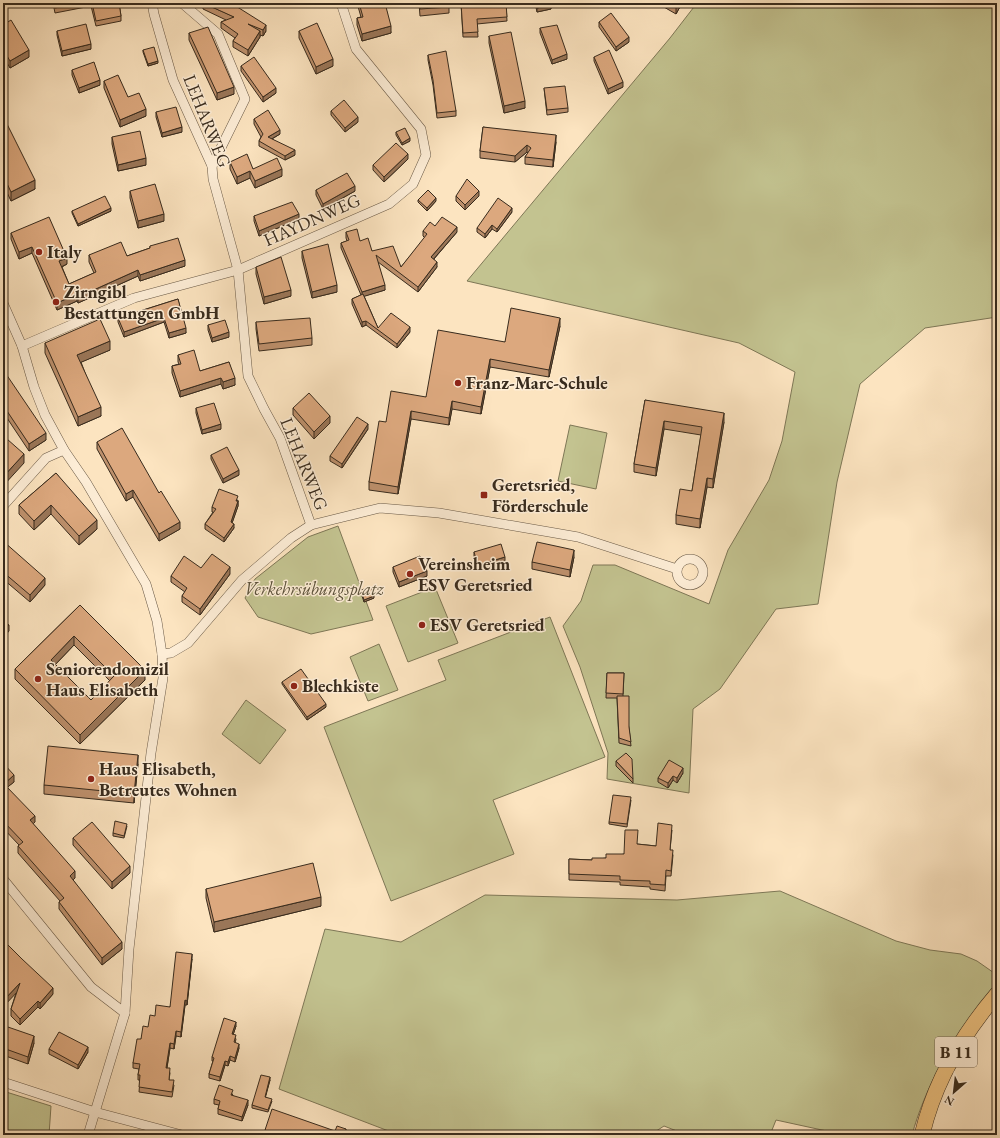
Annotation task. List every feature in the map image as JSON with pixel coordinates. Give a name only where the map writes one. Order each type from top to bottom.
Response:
[{"type":"main road","name":"B 11","points":[[922,1135],[926,1117],[953,1057],[979,1016],[997,994]]},
{"type":"street","name":"LEHARWEG","points":[[152,3],[173,80],[212,166],[214,179],[238,270],[248,376],[280,438],[311,525]]},
{"type":"street","points":[[182,3],[218,34],[246,99],[212,166]]},
{"type":"street","name":"HAYDNWEG","points":[[22,346],[134,298],[238,270],[389,204],[413,184],[426,155],[421,129],[356,49],[341,3]]},
{"type":"street","points":[[3,303],[22,346],[45,415],[64,450],[97,500],[146,584],[157,621],[162,654],[163,678],[151,753],[129,949],[125,1013],[88,1135]]},
{"type":"street","points":[[3,506],[46,458],[64,450]]},
{"type":"street","points":[[162,654],[171,653],[188,643],[242,580],[291,538],[311,525],[380,508],[439,513],[578,537],[677,569]]},
{"type":"street","points":[[3,879],[91,987],[125,1013]]},
{"type":"street","points":[[3,1082],[95,1112],[182,1135]]},
{"type":"green space","points":[[697,3],[997,3],[997,317],[925,328],[860,384],[837,482],[818,604],[776,609],[720,689],[693,709],[689,793],[607,779],[608,753],[580,667],[563,626],[581,601],[593,565],[615,565],[709,604],[728,550],[769,480],[782,441],[795,372],[739,343],[467,281],[670,38]]},
{"type":"green space","points":[[570,425],[607,433],[596,489],[558,481]]},
{"type":"green space","name":"Verkehrsübungsplatz","points":[[338,526],[373,620],[311,634],[258,617],[245,598],[255,579],[308,537]]},
{"type":"green space","name":"ESV Geretsried","points":[[435,587],[458,643],[408,662],[386,606]]},
{"type":"green space","points":[[550,617],[605,757],[493,800],[514,854],[391,901],[324,727],[446,680],[438,660]]},
{"type":"green space","points":[[379,644],[398,690],[368,701],[350,657]]},
{"type":"green space","points":[[246,700],[286,730],[260,764],[222,734]]},
{"type":"green space","points":[[780,891],[896,941],[930,950],[961,954],[977,961],[997,975],[995,985],[992,990],[975,1011],[946,1054],[923,1102],[912,1135],[845,1135],[776,1120],[770,1135],[687,1135],[664,1126],[650,1135],[399,1135],[279,1089],[325,929],[401,942],[485,895],[677,900]]},
{"type":"green space","points":[[3,1091],[51,1106],[49,1135],[3,1135]]},
{"type":"building","points":[[54,3],[80,3],[55,8]]},
{"type":"building","points":[[92,3],[119,3],[121,16],[96,21]]},
{"type":"building","points":[[203,3],[231,3],[266,25],[263,30],[248,24],[260,31],[248,50],[233,41],[238,34],[221,22],[234,17]]},
{"type":"building","points":[[359,3],[385,3],[391,26],[362,34],[357,18],[363,17]]},
{"type":"building","points":[[420,3],[449,3],[449,7],[420,9]]},
{"type":"building","points":[[461,3],[506,3],[507,17],[477,19],[478,32],[463,33]]},
{"type":"building","points":[[536,3],[550,3],[551,5],[537,8]]},
{"type":"building","points":[[669,3],[678,3],[676,7]]},
{"type":"building","points":[[611,13],[629,37],[616,47],[599,22]]},
{"type":"building","points":[[11,20],[29,50],[10,61],[3,49],[3,25]]},
{"type":"building","points":[[317,23],[333,59],[316,67],[299,31]]},
{"type":"building","points":[[86,24],[91,44],[62,51],[57,31]]},
{"type":"building","points":[[557,25],[567,54],[552,60],[540,28]]},
{"type":"building","points":[[208,27],[234,87],[217,93],[189,33]]},
{"type":"building","points":[[511,32],[525,101],[504,106],[489,36]]},
{"type":"building","points":[[154,47],[158,61],[148,64],[143,50]]},
{"type":"building","points":[[609,50],[623,82],[608,89],[594,57]]},
{"type":"building","points":[[446,51],[456,111],[437,113],[428,55]]},
{"type":"building","points":[[254,57],[276,88],[263,97],[241,66]]},
{"type":"building","points":[[94,62],[100,80],[79,88],[72,70]]},
{"type":"building","points":[[118,75],[128,97],[139,93],[146,109],[120,120],[104,81]]},
{"type":"building","points":[[565,86],[568,108],[547,110],[544,88]]},
{"type":"building","points":[[344,100],[358,117],[345,128],[331,111]]},
{"type":"building","points":[[176,107],[182,127],[162,133],[156,112]]},
{"type":"building","points":[[268,110],[280,130],[268,137],[295,150],[285,156],[259,141],[263,134],[254,119]]},
{"type":"building","points":[[3,116],[35,180],[11,192],[3,175]]},
{"type":"building","points":[[483,127],[556,135],[553,160],[525,157],[531,148],[527,145],[515,156],[480,151]]},
{"type":"building","points":[[405,128],[410,138],[402,143],[396,132]]},
{"type":"building","points":[[140,131],[146,158],[118,165],[112,137]]},
{"type":"building","points":[[396,143],[408,154],[384,177],[373,165]]},
{"type":"building","points":[[247,154],[253,169],[277,158],[282,169],[255,181],[250,171],[237,177],[230,162]]},
{"type":"building","points":[[347,173],[355,186],[323,204],[316,190]]},
{"type":"building","points":[[467,179],[479,191],[465,205],[456,196]]},
{"type":"building","points":[[155,184],[164,214],[138,221],[130,191]]},
{"type":"building","points":[[428,190],[436,198],[427,208],[418,200]]},
{"type":"building","points":[[105,196],[111,208],[78,224],[72,211]]},
{"type":"building","points":[[498,198],[512,208],[497,229],[492,225],[485,234],[477,228]]},
{"type":"building","points":[[292,202],[299,214],[259,231],[254,216]]},
{"type":"building","points":[[49,217],[67,258],[59,261],[69,284],[96,272],[89,255],[121,242],[127,256],[150,248],[150,246],[178,238],[185,260],[140,275],[138,270],[78,297],[77,294],[57,303],[32,247],[19,252],[11,233]]},
{"type":"building","points":[[442,217],[457,227],[431,257],[437,262],[418,287],[376,255],[385,285],[362,292],[341,243],[349,240],[346,232],[357,229],[360,241],[368,238],[372,251],[393,246],[401,267],[427,234],[423,231],[430,222],[435,226]]},
{"type":"building","points":[[328,244],[337,285],[312,292],[302,251]]},
{"type":"building","points":[[281,257],[291,290],[264,297],[256,267]]},
{"type":"building","points":[[363,294],[378,328],[391,313],[410,327],[397,344],[366,321],[362,322],[352,299]]},
{"type":"building","points":[[178,299],[186,328],[169,333],[164,318],[124,332],[118,318]]},
{"type":"building","points":[[511,308],[560,318],[549,370],[490,359],[481,407],[452,401],[449,418],[411,411],[398,487],[369,482],[379,421],[386,422],[391,391],[426,397],[438,330],[505,342]]},
{"type":"building","points":[[310,318],[312,338],[259,344],[256,322]]},
{"type":"building","points":[[100,319],[110,341],[77,355],[101,407],[78,417],[45,343]]},
{"type":"building","points":[[225,320],[229,332],[212,338],[208,325]]},
{"type":"building","points":[[194,350],[200,371],[229,362],[235,378],[223,382],[221,378],[180,391],[172,366],[181,364],[178,355]]},
{"type":"building","points":[[3,371],[46,433],[29,444],[3,405]]},
{"type":"building","points":[[309,393],[330,416],[314,432],[293,408]]},
{"type":"building","points":[[645,400],[724,413],[713,479],[707,478],[700,519],[676,515],[680,489],[692,491],[702,427],[664,421],[656,468],[634,464]]},
{"type":"building","points":[[214,403],[221,424],[202,430],[196,408]]},
{"type":"building","points":[[357,417],[368,424],[342,464],[330,456]]},
{"type":"building","points":[[122,428],[159,493],[161,491],[180,522],[159,534],[133,490],[126,494],[97,442]]},
{"type":"building","points":[[7,439],[24,454],[3,477],[3,443]]},
{"type":"building","points":[[227,447],[239,470],[223,479],[211,455]]},
{"type":"building","points":[[56,473],[97,520],[79,536],[51,505],[34,521],[19,505]]},
{"type":"building","points":[[219,489],[238,496],[236,501],[238,501],[231,522],[234,524],[224,538],[205,524],[216,509],[212,507]]},
{"type":"building","points":[[3,541],[45,578],[30,595],[3,572]]},
{"type":"building","points":[[537,542],[574,550],[570,570],[532,562]]},
{"type":"building","points":[[501,544],[505,557],[478,565],[474,552]]},
{"type":"building","points":[[212,554],[230,567],[200,609],[182,596],[187,588],[171,576],[184,556],[201,568]]},
{"type":"building","name":"Vereinsheim ESV Geretsried","points":[[420,556],[427,571],[399,582],[393,567]]},
{"type":"building","points":[[371,587],[374,596],[364,600],[361,590]]},
{"type":"building","name":"Seniorendomizil Haus Elisabeth","points":[[80,605],[145,670],[80,735],[15,669]],"holes":[[[74,636],[114,676],[91,700],[51,660]]]},
{"type":"building","points":[[3,619],[9,625],[3,631]]},
{"type":"building","points":[[301,669],[326,704],[307,717],[282,682]]},
{"type":"building","points":[[607,673],[624,673],[623,694],[606,693]]},
{"type":"building","points":[[617,696],[629,696],[629,727],[631,742],[619,738]]},
{"type":"building","name":"Haus Elisabeth, Betreutes Wohnen","points":[[48,746],[138,755],[134,794],[44,785]]},
{"type":"building","points":[[626,753],[632,759],[633,779],[616,761]]},
{"type":"building","points":[[669,760],[683,768],[677,778],[673,776],[668,783],[658,778]]},
{"type":"building","points":[[3,763],[14,775],[4,784],[35,816],[30,820],[75,871],[70,876],[122,942],[102,958],[59,902],[64,898],[18,846],[23,842],[3,821]]},
{"type":"building","points":[[613,795],[631,797],[627,824],[609,822]]},
{"type":"building","points":[[115,821],[127,824],[124,836],[113,833]]},
{"type":"building","points":[[92,822],[130,866],[112,882],[73,838]]},
{"type":"building","points":[[658,823],[672,825],[670,850],[673,850],[671,871],[666,870],[665,885],[650,884],[650,881],[620,880],[620,876],[569,874],[569,859],[592,860],[592,858],[606,858],[606,854],[624,854],[625,830],[638,830],[637,844],[656,846]]},
{"type":"building","points":[[313,863],[321,897],[214,922],[206,889]]},
{"type":"building","points":[[3,940],[53,988],[40,1003],[38,1001],[20,1019],[11,1009],[20,983],[3,1001]]},
{"type":"building","points":[[176,952],[192,954],[187,1001],[185,1000],[181,1032],[176,1031],[174,1044],[170,1043],[166,1068],[170,1068],[169,1080],[174,1080],[172,1092],[139,1087],[140,1075],[138,1075],[140,1064],[133,1063],[137,1039],[141,1039],[143,1026],[148,1027],[150,1015],[155,1016],[156,1005],[170,1007]]},
{"type":"building","points":[[224,1018],[236,1022],[232,1034],[236,1035],[234,1042],[239,1044],[235,1058],[230,1056],[228,1062],[225,1061],[220,1077],[209,1074],[214,1058],[212,1057]]},
{"type":"building","points":[[5,1026],[34,1036],[28,1057],[3,1048],[3,1031]]},
{"type":"building","points":[[59,1032],[88,1047],[78,1065],[49,1049]]},
{"type":"building","points":[[261,1075],[270,1077],[265,1097],[272,1099],[268,1110],[252,1105]]},
{"type":"building","points":[[219,1085],[233,1090],[231,1095],[248,1100],[242,1117],[218,1109],[220,1101],[214,1099]]},
{"type":"building","points":[[272,1109],[335,1131],[337,1126],[346,1129],[344,1135],[279,1135],[265,1130]]},
{"type":"place","name":"Italy","points":[[39,252]]},
{"type":"place","name":"Zirngibl Bestattungen GmbH","points":[[56,302]]},
{"type":"place","name":"Franz-Marc-Schule","points":[[458,383]]},
{"type":"place","name":"Geretsried, Förderschule","points":[[484,495]]},
{"type":"place","name":"Vereinsheim ESV Geretsried","points":[[410,574]]},
{"type":"place","name":"ESV Geretsried","points":[[422,625]]},
{"type":"place","name":"Seniorendomizil Haus Elisabeth","points":[[38,679]]},
{"type":"place","name":"Blechkiste","points":[[294,686]]},
{"type":"place","name":"Haus Elisabeth, Betreutes Wohnen","points":[[91,779]]}]
